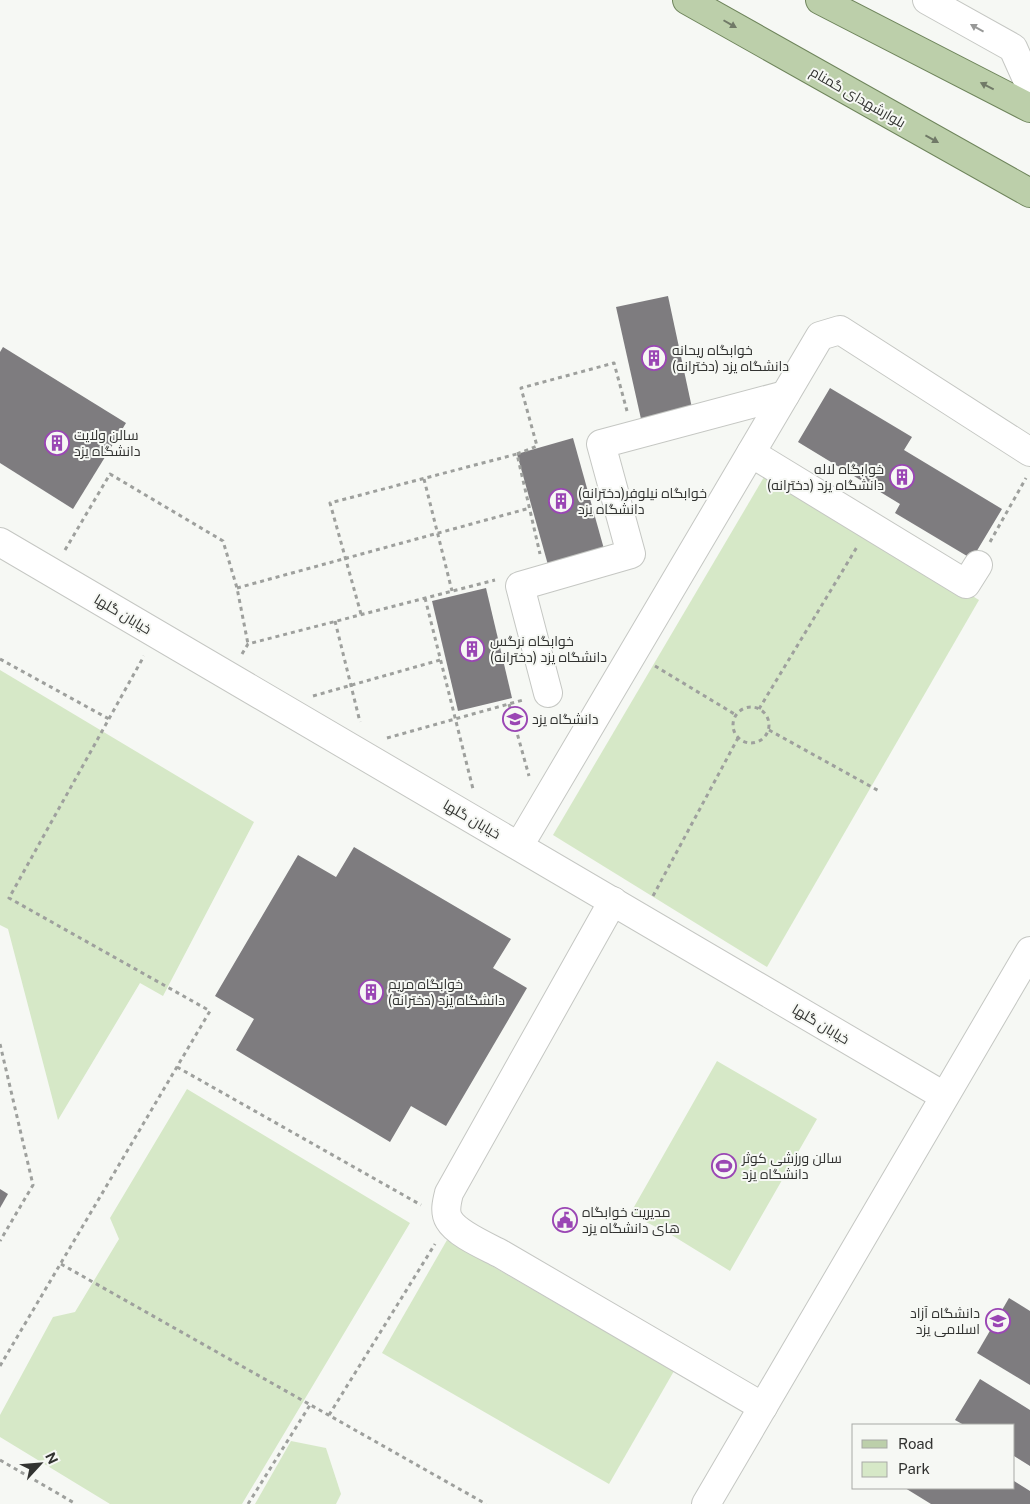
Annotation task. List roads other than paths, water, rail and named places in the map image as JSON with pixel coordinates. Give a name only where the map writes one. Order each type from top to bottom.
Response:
[{"type":"main road","name":"بلوارشهدای گمنام","points":[[687,0],[1030,193]]},
{"type":"main road","points":[[820,0],[1030,108]]},
{"type":"street","points":[[927,0],[1013,48],[1030,86]]},
{"type":"street","points":[[519,846],[820,336],[840,330],[1030,452]]},
{"type":"street","points":[[548,693],[520,586],[631,554],[601,444],[784,395]]},
{"type":"street","points":[[751,453],[966,584],[978,565]]},
{"type":"street","name":"خیابان گلها","points":[[0,542],[279,706],[366,751],[472,819],[944,1096]]},
{"type":"street","points":[[613,901],[449,1193],[446,1203],[449,1221],[467,1236],[510,1259],[763,1408]]},
{"type":"street","points":[[706,1504],[1030,951]]},
{"type":"place","name":"خوابگاه ریحانه (دخترانه) دانشگاه یزد","points":[[654,358]]},
{"type":"place","name":"سالن ولایت دانشگاه یزد","points":[[57,443]]},
{"type":"place","name":"خوابگاه لاله (دخترانه) دانشگاه یزد","points":[[902,477]]},
{"type":"place","name":"خوابگاه نیلوفر(دخترانه) دانشگاه یزد","points":[[561,501]]},
{"type":"place","name":"خوابگاه نرگس (دخترانه) دانشگاه یزد","points":[[472,649]]},
{"type":"place","name":"دانشگاه یزد","points":[[515,719]]},
{"type":"place","name":"خوابگاه مریم (دخترانه) دانشگاه یزد","points":[[371,992]]},
{"type":"place","name":"سالن ورزشی کوثر دانشگاه یزد","points":[[724,1166]]},
{"type":"place","name":"مدیریت خوابگاه های دانشگاه یزد","points":[[565,1220]]},
{"type":"place","name":"دانشگاه آزاد اسلامی یزد","points":[[998,1321]]}]
